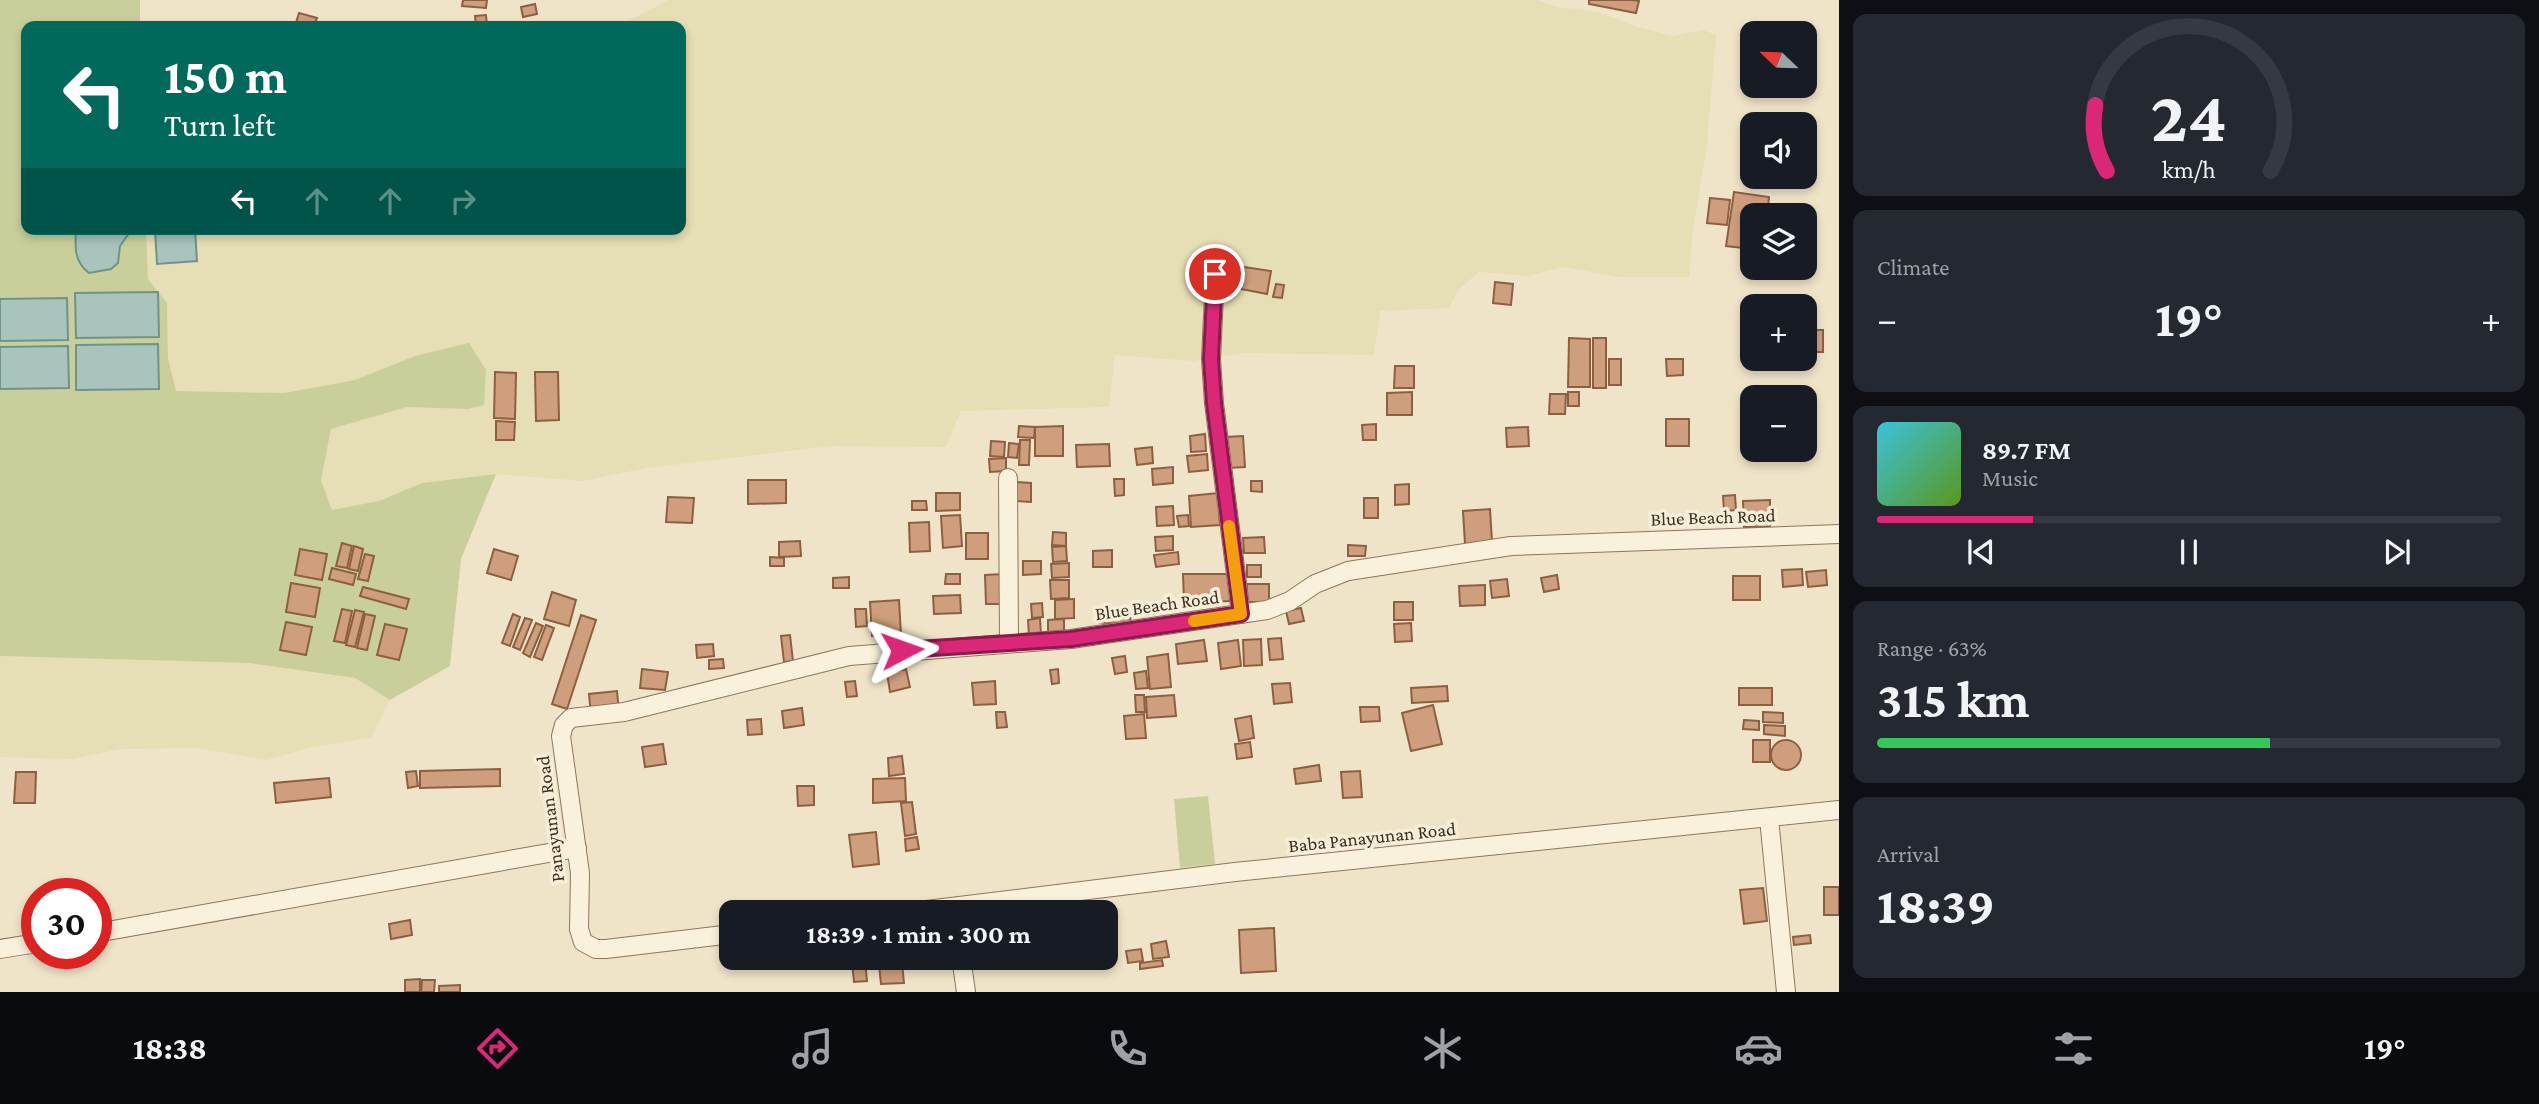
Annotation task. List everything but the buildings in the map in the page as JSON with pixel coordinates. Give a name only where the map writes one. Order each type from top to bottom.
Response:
[{"type":"street","points":[[1215,274],[1211,359],[1214,403],[1241,614]]},
{"type":"street","points":[[1008,478],[1009,643]]},
{"type":"street","name":"Blue Beach Road","points":[[564,725],[571,718],[624,712],[849,656],[1071,639],[1267,610],[1290,601],[1315,584],[1348,571],[1511,546],[1839,534]]},
{"type":"street","name":"Panayunan Road","points":[[564,725],[561,736],[580,873],[579,929],[583,942],[606,949],[719,936]]},
{"type":"street","name":"Baba Panayunan Road","points":[[1021,900],[1223,873],[1839,810]]},
{"type":"street","points":[[1769,818],[1786,992]]},
{"type":"street","points":[[112,930],[577,848]]},
{"type":"street","points":[[0,948],[21,945]]},
{"type":"street","points":[[963,970],[966,992]]},
{"type":"shaded area","points":[[669,0],[1537,0],[1558,7],[1598,12],[1637,27],[1673,36],[1703,30],[1716,35],[1707,145],[1692,238],[1689,277],[1620,277],[1563,267],[1528,276],[1479,272],[1458,290],[1449,308],[1380,311],[1374,355],[1244,353],[1192,361],[1115,355],[1109,407],[961,411],[946,447],[831,446],[646,468],[583,481],[496,474],[422,483],[379,501],[332,511],[321,480],[331,429],[407,407],[468,409],[415,356],[355,380],[284,393],[175,391],[168,358],[167,303],[148,279],[146,235],[686,235],[686,21],[628,21]]},
{"type":"shaded area","points":[[0,656],[248,663],[355,678],[390,700],[371,738],[312,747],[267,760],[199,748],[120,749],[73,759],[0,757]]},
{"type":"green space","points":[[0,0],[140,0],[140,21],[21,21],[21,235],[146,235],[148,279],[167,303],[168,358],[176,391],[284,393],[355,380],[415,356],[469,343],[486,370],[484,405],[468,409],[407,407],[331,429],[321,480],[332,510],[379,501],[422,483],[496,474],[461,559],[450,666],[390,700],[355,678],[248,663],[0,656]]},
{"type":"green space","points":[[1208,796],[1215,864],[1180,868],[1174,799]]},
{"type":"water","points":[[76,235],[128,235],[120,246],[118,263],[111,269],[89,273],[78,259]]},
{"type":"water","points":[[155,235],[195,235],[197,261],[157,264]]},
{"type":"water","points":[[158,292],[159,337],[76,338],[75,293]]},
{"type":"water","points":[[67,298],[68,340],[0,341],[0,299]]},
{"type":"water","points":[[158,344],[159,389],[76,390],[76,345]]},
{"type":"water","points":[[68,346],[69,388],[0,389],[0,347]]},
{"type":"slow traffic","points":[[1194,621],[1241,614],[1229,526]]},
{"type":"route","points":[[902,650],[1071,639],[1241,614],[1214,403],[1211,359],[1215,274]]}]
